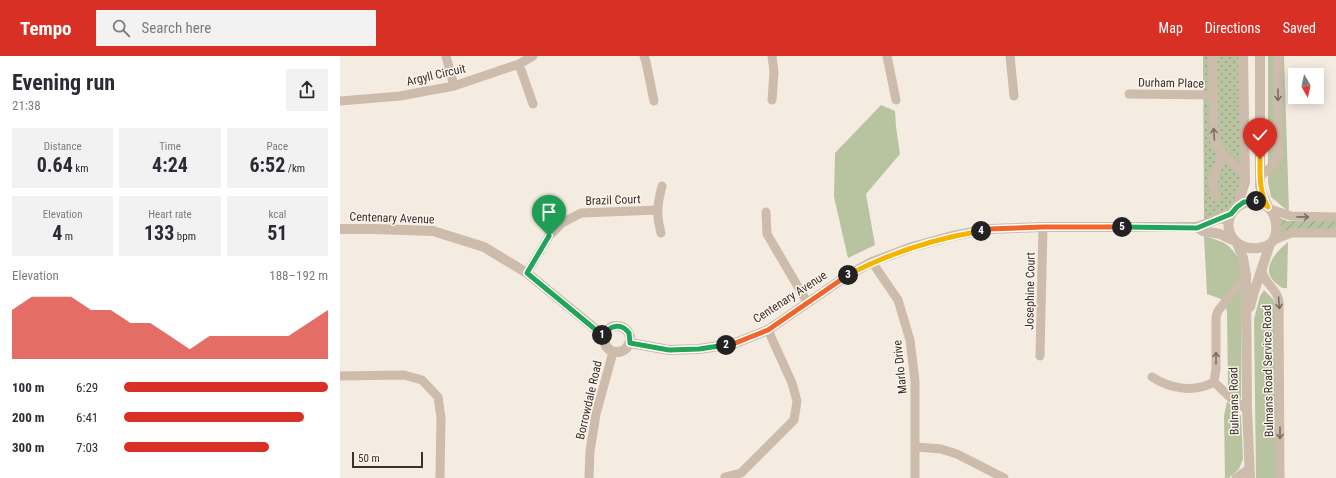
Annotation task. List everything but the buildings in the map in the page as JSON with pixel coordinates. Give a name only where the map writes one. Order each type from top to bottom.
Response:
[{"type":"street","points":[[446,56],[454,86]]},
{"type":"street","name":"Argyll Circuit","points":[[340,101],[400,96],[454,86],[519,64],[533,56]]},
{"type":"street","points":[[644,56],[654,101]]},
{"type":"street","points":[[772,56],[774,72],[772,100]]},
{"type":"street","points":[[887,56],[896,100]]},
{"type":"street","points":[[1010,56],[1014,96]]},
{"type":"street","points":[[1213,56],[1214,140],[1220,150],[1245,175]]},
{"type":"street","points":[[1244,56],[1245,175],[1244,188],[1229,221],[1231,235],[1236,242],[1244,247],[1260,248],[1291,234],[1336,233]]},
{"type":"street","points":[[1260,56],[1260,176],[1262,193],[1274,216],[1276,224],[1276,232],[1272,242]]},
{"type":"street","points":[[1260,176],[1273,164],[1278,156],[1278,56]]},
{"type":"street","points":[[519,64],[533,104]]},
{"type":"street","name":"Durham Place","points":[[1130,94],[1213,95]]},
{"type":"street","points":[[1216,197],[1214,176],[1219,165],[1221,154],[1220,150]]},
{"type":"street","points":[[1219,165],[1233,163]]},
{"type":"street","name":"Brazil Court","points":[[661,234],[657,218],[662,186]]},
{"type":"street","points":[[1234,210],[1244,202],[1252,201],[1261,202],[1269,208],[1291,216],[1336,217]]},
{"type":"street","name":"Brazil Court","points":[[527,273],[549,236],[562,223],[581,213],[658,210]]},
{"type":"street","name":"Centenary Avenue","points":[[1197,228],[1234,210]]},
{"type":"street","points":[[766,212],[767,234],[807,302]]},
{"type":"street","name":"Centenary Avenue","points":[[630,343],[669,350],[699,349],[733,344],[768,330],[848,275],[872,262],[912,247],[952,236],[989,229],[1043,227],[1197,228],[1203,231],[1220,234],[1236,242]]},
{"type":"street","name":"Josephine Court","points":[[1040,356],[1043,227]]},
{"type":"street","name":"Centenary Avenue","points":[[340,229],[432,231],[484,247],[527,273],[604,336]]},
{"type":"street","name":"Bulmans Road","points":[[1236,242],[1245,266],[1246,274],[1247,409],[1250,473]]},
{"type":"street","name":"Bulmans Road","points":[[1246,324],[1253,294],[1272,242]]},
{"type":"street","name":"Marlo Drive","points":[[872,262],[898,300],[910,340],[915,381],[915,478]]},
{"type":"street","name":"Bulmans Road Service Road","points":[[1262,270],[1262,275],[1275,290],[1279,301],[1280,478]]},
{"type":"street","points":[[1152,377],[1161,383],[1176,388],[1204,388],[1214,382],[1216,369],[1216,317],[1218,311],[1246,274]]},
{"type":"street","points":[[614,326],[623,327],[629,333],[630,343],[625,350],[618,353],[613,352],[606,347],[604,336],[609,328],[614,326]]},
{"type":"street","points":[[725,477],[741,473],[794,420],[797,400],[792,383],[768,330]]},
{"type":"street","name":"Borrowdale Road","points":[[589,478],[590,451],[596,414],[613,352]]},
{"type":"street","points":[[340,376],[404,375],[422,380],[438,397],[441,418],[440,478]]},
{"type":"street","name":"Bulmans Road Service Road","points":[[1214,382],[1234,401],[1247,409]]},
{"type":"street","points":[[916,447],[941,449],[957,454],[1004,478]]},
{"type":"street","points":[[1236,478],[1250,473]]},
{"type":"green space","points":[[1203,56],[1243,56],[1243,176],[1237,202],[1224,224],[1204,221]]},
{"type":"green space","points":[[1268,56],[1284,56],[1289,212],[1271,197],[1268,182]]},
{"type":"green space","points":[[881,105],[895,111],[900,154],[866,194],[875,245],[848,258],[834,197],[835,153]]},
{"type":"green space","points":[[1278,217],[1287,221],[1336,221],[1336,229],[1278,234]]},
{"type":"green space","points":[[1204,236],[1223,242],[1234,252],[1242,264],[1241,399],[1234,396],[1228,390],[1227,311],[1221,299],[1207,294]]},
{"type":"green space","points":[[1288,242],[1287,288],[1282,288],[1274,282],[1269,274],[1269,269],[1270,263],[1276,253]]},
{"type":"green space","points":[[1264,290],[1273,299],[1276,305],[1277,478],[1256,478],[1254,319],[1260,296]]},
{"type":"green space","points":[[1227,401],[1241,416],[1243,459],[1239,469],[1229,478],[1225,478],[1224,416]]},
{"type":"route","points":[[549,236],[527,273],[604,336],[609,328],[618,326],[623,327],[629,333],[631,338],[630,343],[669,350],[699,349],[733,344],[768,330],[848,275],[872,262],[912,247],[952,236],[989,229],[1043,227],[1197,228],[1231,214],[1244,202],[1261,202],[1268,207],[1260,186],[1260,159]]}]
